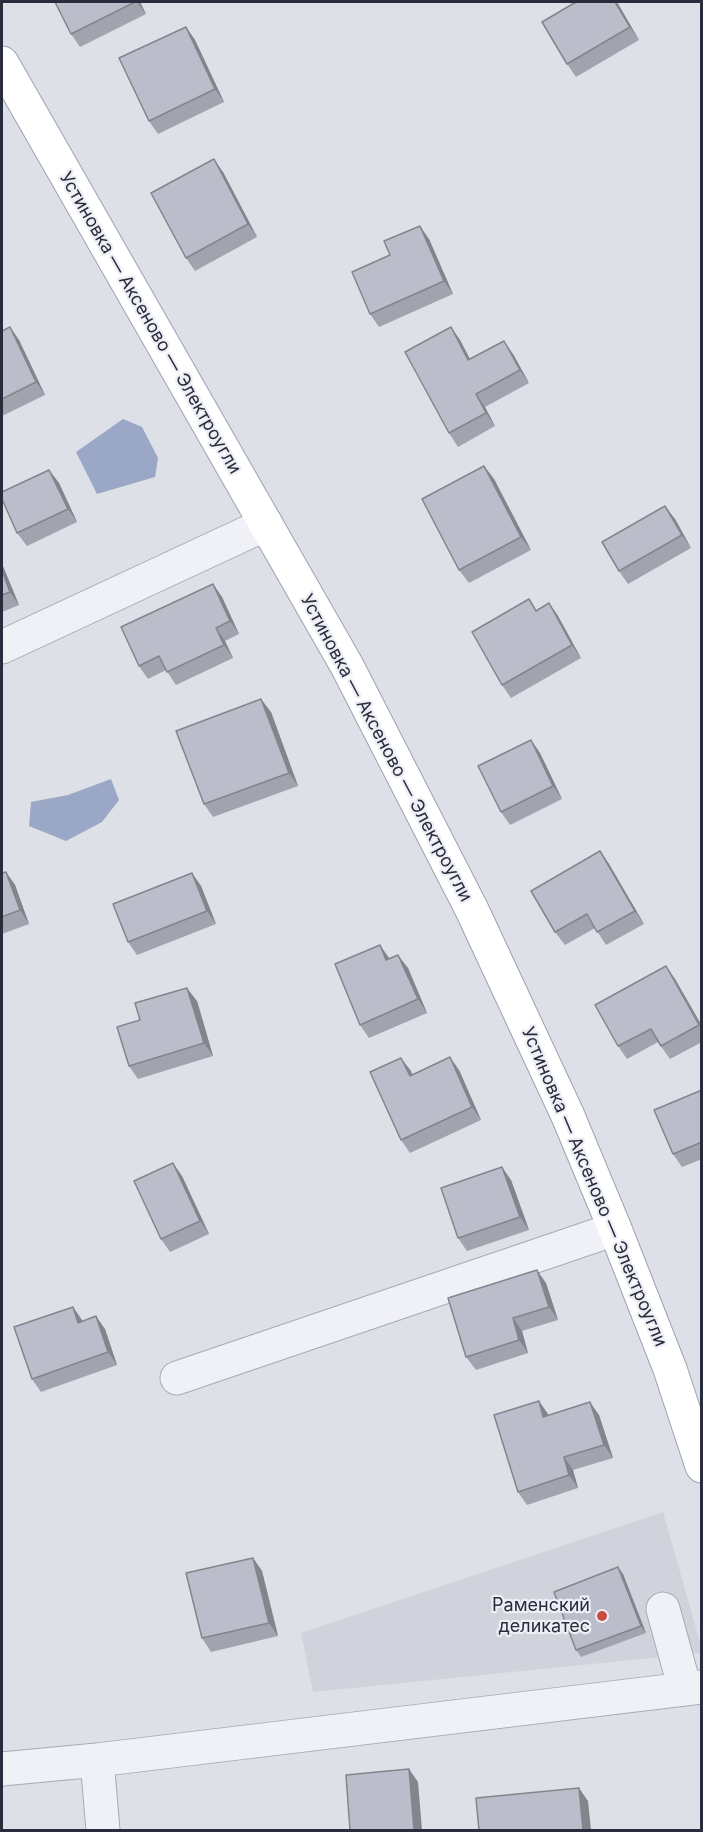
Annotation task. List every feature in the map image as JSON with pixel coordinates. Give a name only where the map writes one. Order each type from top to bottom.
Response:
[{"type":"main road","name":"Устиновка — Аксеново — Электроугли","points":[[2,63],[347,666],[472,910],[568,1116],[615,1228],[699,1451]]},
{"type":"street","points":[[2,647],[266,524]]},
{"type":"street","points":[[177,1378],[615,1228]]},
{"type":"street","points":[[2,1769],[97,1760],[693,1688],[663,1609]]},
{"type":"street","points":[[97,1760],[103,1830]]},
{"type":"shaded area","points":[[663,1512],[701,1646],[701,1653],[313,1692],[301,1633]]},
{"type":"water","points":[[123,419],[142,427],[158,458],[155,477],[97,494],[76,452]]},
{"type":"water","points":[[111,779],[119,800],[102,822],[66,841],[29,826],[31,802],[68,795]]},
{"type":"building","points":[[55,2],[135,2],[71,34]]},
{"type":"building","points":[[576,2],[615,2],[630,27],[567,64],[542,22]]},
{"type":"building","points":[[186,27],[215,89],[149,121],[119,58]]},
{"type":"building","points":[[214,159],[248,224],[186,258],[151,193]]},
{"type":"building","points":[[420,226],[444,281],[370,314],[352,272],[390,255],[384,241]]},
{"type":"building","points":[[10,327],[36,382],[2,399],[2,331]]},
{"type":"building","points":[[451,327],[468,360],[504,341],[520,370],[476,394],[486,413],[449,433],[405,352]]},
{"type":"building","points":[[484,466],[521,537],[459,570],[422,499]]},
{"type":"building","points":[[49,470],[68,509],[17,533],[2,499],[2,492]]},
{"type":"building","points":[[665,506],[682,535],[619,571],[602,542]]},
{"type":"building","points":[[2,571],[10,592],[2,595]]},
{"type":"building","points":[[213,584],[230,621],[216,628],[224,645],[167,672],[159,656],[139,666],[121,627]]},
{"type":"building","points":[[529,599],[536,611],[549,603],[572,645],[502,685],[472,632]]},
{"type":"building","points":[[261,699],[289,773],[204,804],[176,731]]},
{"type":"building","points":[[531,740],[553,786],[501,812],[478,766]]},
{"type":"building","points":[[600,851],[635,911],[597,932],[587,914],[555,932],[531,891]]},
{"type":"building","points":[[6,872],[20,910],[2,917],[2,873]]},
{"type":"building","points":[[192,873],[207,911],[128,942],[113,904]]},
{"type":"building","points":[[380,945],[386,960],[398,955],[418,999],[360,1025],[335,964]]},
{"type":"building","points":[[666,966],[699,1025],[661,1046],[651,1029],[618,1046],[595,1005]]},
{"type":"building","points":[[187,988],[204,1043],[129,1066],[117,1027],[140,1020],[135,1003]]},
{"type":"building","points":[[450,1057],[472,1107],[401,1140],[370,1072],[401,1058],[410,1076]]},
{"type":"building","points":[[702,1090],[702,1142],[673,1154],[654,1110]]},
{"type":"building","points":[[173,1163],[200,1221],[161,1239],[134,1181]]},
{"type":"building","points":[[502,1167],[520,1217],[458,1238],[441,1188]]},
{"type":"building","points":[[537,1270],[549,1307],[513,1318],[519,1340],[466,1357],[448,1298]]},
{"type":"building","points":[[73,1307],[78,1323],[96,1316],[108,1352],[32,1379],[14,1327]]},
{"type":"building","points":[[539,1401],[543,1417],[590,1402],[604,1445],[564,1457],[569,1475],[518,1492],[494,1415]]},
{"type":"building","points":[[253,1558],[269,1623],[202,1638],[186,1573]]},
{"type":"building","name":"Раменский деликатес","points":[[618,1567],[641,1626],[576,1650],[554,1592]]},
{"type":"building","points":[[409,1769],[414,1830],[350,1830],[346,1775]]},
{"type":"building","points":[[579,1788],[583,1830],[479,1830],[476,1798]]},
{"type":"place","name":"Раменский деликатес","points":[[602,1616]]}]
